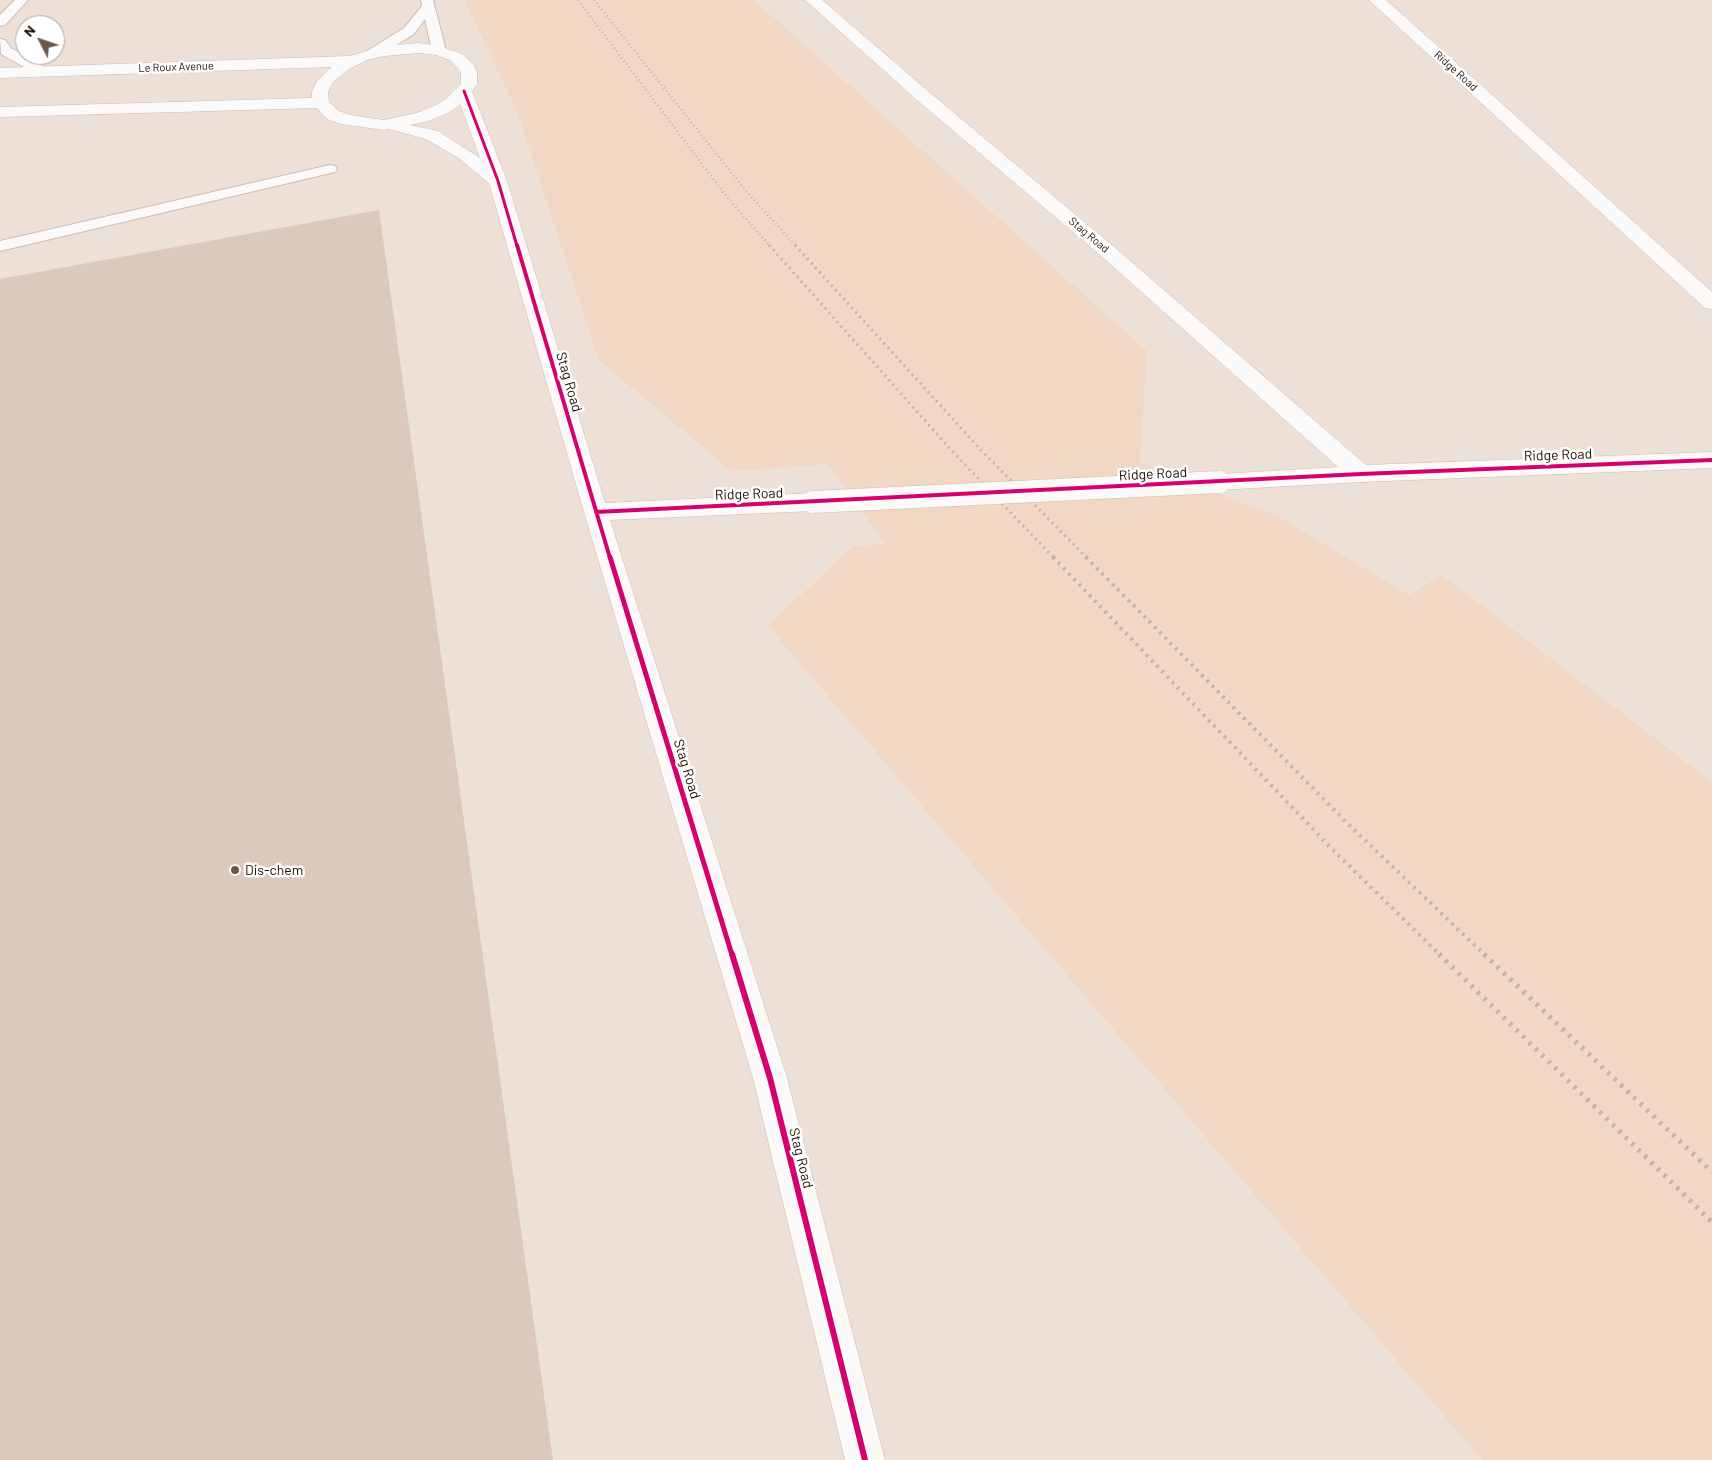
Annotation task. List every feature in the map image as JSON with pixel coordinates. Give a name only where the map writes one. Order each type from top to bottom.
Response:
[{"type":"street","name":"Stag Road","points":[[813,0],[923,96],[1106,250],[1361,474]]},
{"type":"street","name":"Ridge Road","points":[[1377,0],[1712,303]]},
{"type":"street","points":[[384,125],[434,113],[453,102],[464,91],[470,78],[467,66],[456,57],[439,51],[407,48],[372,54],[352,61],[336,70],[325,81],[320,92],[321,103],[333,115],[347,120],[384,125],[432,135],[466,155],[498,182]]},
{"type":"street","name":"Le Roux Avenue","points":[[0,73],[352,61]]},
{"type":"street","name":"Stag Road","points":[[464,91],[498,182],[596,512],[770,1078],[865,1460]]},
{"type":"street","points":[[0,112],[321,103]]},
{"type":"street","name":"Ridge Road","points":[[596,512],[1361,474],[1712,460]]},
{"type":"lane","points":[[0,22],[22,0]]},
{"type":"lane","points":[[428,2],[439,51]]},
{"type":"lane","points":[[372,54],[409,31],[428,2]]},
{"type":"lane","points":[[0,43],[6,51],[43,72]]},
{"type":"lane","points":[[0,246],[330,169]]},
{"type":"shaded area","points":[[464,0],[754,0],[1147,351],[1140,463],[1279,517],[1409,595],[1442,575],[1712,782],[1712,1460],[1482,1460],[768,626],[853,546],[885,544],[828,464],[732,471],[599,360],[516,109]]},
{"type":"building","name":"Dis-chem","points":[[379,210],[553,1460],[0,1460],[0,279]]},
{"type":"railway","points":[[578,0],[727,197],[770,246]]},
{"type":"railway","points":[[594,0],[746,191],[796,246]]},
{"type":"railway","points":[[769,245],[952,451],[1054,558]]},
{"type":"railway","points":[[795,245],[979,448],[1087,558]]},
{"type":"railway","points":[[1053,557],[1330,847],[1440,955]]},
{"type":"railway","points":[[1086,557],[1348,824],[1485,955]]},
{"type":"railway","points":[[1439,954],[1712,1222]]},
{"type":"railway","points":[[1484,954],[1712,1172]]},
{"type":"cycle path","points":[[464,91],[498,181],[596,512],[770,1078],[865,1460]]},
{"type":"cycle path","points":[[596,512],[1361,474],[1712,460]]},
{"type":"place","name":"Dis-chem","points":[[235,870]]}]
